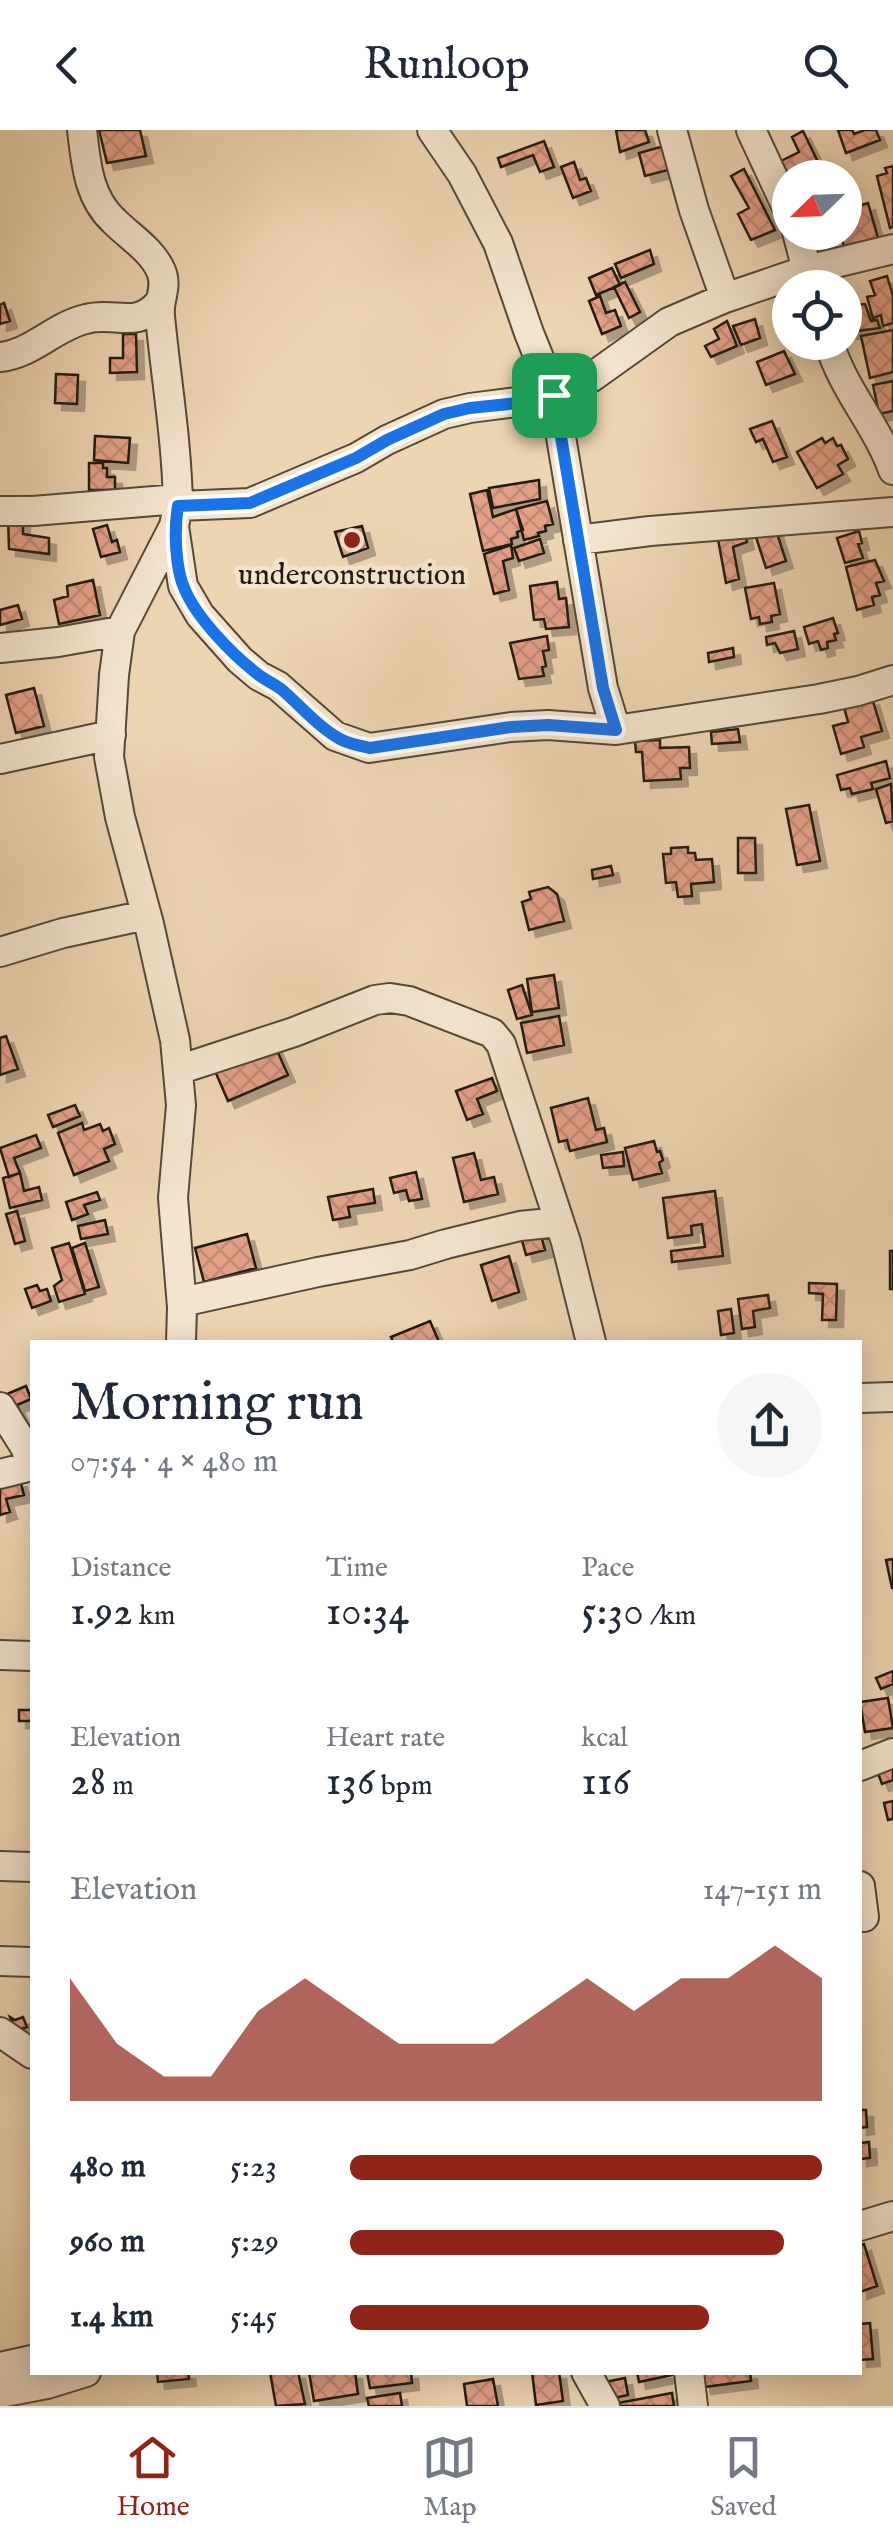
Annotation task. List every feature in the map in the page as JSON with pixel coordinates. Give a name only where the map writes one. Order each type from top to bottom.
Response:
[{"type":"street","points":[[82,130],[88,176],[101,205],[150,253],[162,273],[159,304],[173,427],[182,586],[200,615],[240,660],[278,686],[335,736],[370,748],[511,727],[548,725],[616,730],[858,692],[893,680]]},
{"type":"street","points":[[432,130],[462,174],[498,243],[554,395],[603,688],[616,730]]},
{"type":"street","points":[[672,130],[694,210],[725,298]]},
{"type":"street","points":[[752,130],[772,174]]},
{"type":"street","points":[[829,270],[893,250]]},
{"type":"street","points":[[0,511],[177,510],[250,503],[356,458],[444,414],[538,401],[554,395],[592,377],[669,322],[725,298],[772,286]]},
{"type":"street","points":[[0,357],[15,355],[77,321],[92,317],[138,318],[150,314],[159,304]]},
{"type":"street","points":[[836,360],[878,434],[893,470]]},
{"type":"street","points":[[177,510],[120,630],[109,757],[175,1040],[181,1106],[173,1198],[182,1302],[181,1340]]},
{"type":"street","points":[[578,540],[650,530],[893,512]]},
{"type":"street","points":[[0,648],[120,630]]},
{"type":"street","points":[[0,760],[111,735]]},
{"type":"street","points":[[0,952],[146,915]]},
{"type":"street","points":[[178,1070],[382,998],[410,1002],[492,1033],[501,1044],[559,1222],[591,1340]]},
{"type":"street","points":[[182,1302],[410,1255],[520,1226],[559,1222]]},
{"type":"street","points":[[862,1398],[893,1397]]},
{"type":"street","points":[[0,1407],[30,1461]]},
{"type":"street","points":[[0,1474],[30,1466]]},
{"type":"street","points":[[0,1655],[30,1656]]},
{"type":"street","points":[[862,1765],[893,1753]]},
{"type":"street","points":[[0,1866],[30,1867]]},
{"type":"street","points":[[862,1902],[864,1918]]},
{"type":"street","points":[[0,1961],[30,1962]]},
{"type":"street","points":[[0,2032],[30,2053]]},
{"type":"street","points":[[862,2225],[893,2216]]},
{"type":"street","points":[[0,2368],[30,2360]]},
{"type":"street","points":[[0,2394],[76,2375]]},
{"type":"street","points":[[588,2375],[603,2406]]},
{"type":"street","points":[[689,2375],[693,2406]]},
{"type":"street","points":[[41,2406],[57,2381]]},
{"type":"building","points":[[99,130],[140,130],[146,156],[107,163]]},
{"type":"building","points":[[616,130],[645,130],[649,142],[620,152]]},
{"type":"building","points":[[838,130],[852,130],[854,134],[876,130],[880,140],[846,153]]},
{"type":"building","points":[[803,131],[817,160],[783,160],[799,152],[792,137]]},
{"type":"building","points":[[544,141],[554,167],[540,172],[533,155],[501,167],[498,158]]},
{"type":"building","points":[[664,146],[672,169],[645,176],[639,153]]},
{"type":"building","points":[[574,162],[580,180],[586,178],[591,191],[573,198],[561,167]]},
{"type":"building","points":[[893,166],[893,227],[890,228],[877,176]]},
{"type":"building","points":[[744,169],[772,231],[751,240],[738,214],[749,208],[731,176]]},
{"type":"building","points":[[868,203],[878,238],[862,243],[862,205]]},
{"type":"building","points":[[650,250],[654,264],[621,278],[615,264]]},
{"type":"building","points":[[612,268],[620,285],[596,295],[589,278]]},
{"type":"building","points":[[887,276],[893,296],[893,323],[883,326],[881,315],[873,318],[867,297],[875,295],[870,281]]},
{"type":"building","points":[[625,282],[640,312],[629,318],[614,287]]},
{"type":"building","points":[[600,296],[606,313],[615,310],[621,326],[602,334],[589,301]]},
{"type":"building","points":[[4,303],[10,321],[0,324],[0,305]]},
{"type":"building","points":[[862,304],[871,321],[877,320],[880,328],[862,330]]},
{"type":"building","points":[[755,319],[760,338],[741,345],[733,326]]},
{"type":"building","points":[[727,321],[737,346],[711,357],[705,346],[719,339],[714,329]]},
{"type":"building","points":[[893,330],[893,372],[870,378],[862,336]]},
{"type":"building","points":[[123,334],[136,334],[137,372],[110,373],[110,358],[123,358]]},
{"type":"building","points":[[772,356],[772,360],[788,360],[795,374],[766,385],[757,362]]},
{"type":"building","points":[[56,374],[78,375],[77,404],[55,403]]},
{"type":"building","points":[[893,381],[893,411],[879,414],[873,385]]},
{"type":"building","points":[[772,421],[787,457],[773,462],[763,439],[756,442],[750,429]]},
{"type":"building","points":[[95,436],[130,438],[128,463],[94,460]]},
{"type":"building","points":[[822,438],[825,443],[833,438],[848,459],[838,465],[843,474],[817,488],[797,452]]},
{"type":"building","points":[[89,463],[103,463],[107,477],[115,477],[115,490],[89,490]]},
{"type":"building","points":[[539,480],[540,499],[493,508],[489,488]]},
{"type":"building","points":[[487,490],[493,517],[516,509],[523,530],[511,539],[512,544],[483,551],[470,494]]},
{"type":"building","points":[[547,501],[553,524],[545,526],[546,531],[538,533],[539,536],[524,540],[516,509]]},
{"type":"building","points":[[23,517],[23,534],[49,538],[49,554],[9,549],[8,518]]},
{"type":"building","points":[[107,525],[120,552],[101,557],[93,529]]},
{"type":"building","name":"underconstruction","points":[[362,526],[368,548],[343,557],[335,532]]},
{"type":"building","points":[[775,527],[786,561],[766,568],[755,534]]},
{"type":"building","points":[[744,529],[747,542],[733,547],[739,579],[726,583],[718,539]]},
{"type":"building","points":[[859,531],[863,558],[845,563],[837,538]]},
{"type":"building","points":[[540,539],[544,553],[519,561],[514,548]]},
{"type":"building","points":[[511,545],[513,558],[503,561],[509,590],[494,594],[484,554]]},
{"type":"building","points":[[875,560],[884,581],[876,583],[880,595],[872,597],[874,605],[857,610],[846,567]]},
{"type":"building","points":[[93,580],[100,615],[59,624],[54,600],[68,596],[67,586]]},
{"type":"building","points":[[557,582],[559,599],[566,598],[569,627],[546,629],[544,619],[534,620],[530,586]]},
{"type":"building","points":[[774,583],[780,614],[771,616],[772,622],[760,624],[759,617],[751,619],[745,588]]},
{"type":"building","points":[[18,605],[22,619],[0,625],[0,610]]},
{"type":"building","points":[[833,618],[836,640],[827,642],[828,648],[821,650],[818,641],[809,644],[804,627]]},
{"type":"building","points":[[794,631],[798,649],[780,653],[775,643],[767,645],[766,637]]},
{"type":"building","points":[[547,636],[549,650],[543,651],[544,676],[519,679],[510,643]]},
{"type":"building","points":[[733,648],[734,657],[709,662],[708,653]]},
{"type":"building","points":[[34,688],[44,726],[16,733],[6,695]]},
{"type":"building","points":[[872,698],[882,731],[861,737],[864,747],[841,754],[833,726],[848,722],[844,707]]},
{"type":"building","points":[[738,729],[740,742],[712,744],[711,732]]},
{"type":"building","points":[[660,740],[660,748],[689,747],[690,768],[680,768],[681,779],[644,781],[642,752],[636,752],[635,741]]},
{"type":"building","points":[[886,761],[890,778],[871,783],[873,789],[852,794],[850,788],[841,790],[837,775]]},
{"type":"building","points":[[891,784],[893,821],[886,823],[876,789]]},
{"type":"building","points":[[809,805],[820,861],[797,865],[786,809]]},
{"type":"building","points":[[738,838],[755,838],[756,873],[738,873]]},
{"type":"building","points":[[688,847],[688,853],[695,853],[696,860],[712,859],[714,882],[691,884],[692,896],[678,897],[676,882],[666,883],[663,854],[671,854],[671,848]]},
{"type":"building","points":[[611,866],[613,875],[593,879],[592,870]]},
{"type":"building","points":[[548,887],[557,894],[564,921],[529,930],[522,902],[531,899],[529,892]]},
{"type":"building","points":[[554,975],[559,1008],[532,1012],[527,979]]},
{"type":"building","points":[[522,985],[532,1015],[517,1019],[508,990]]},
{"type":"building","points":[[559,1016],[564,1045],[527,1053],[521,1023]]},
{"type":"building","points":[[6,1036],[18,1069],[0,1075],[0,1038]]},
{"type":"building","points":[[275,1046],[288,1075],[228,1101],[215,1071]]},
{"type":"building","points":[[492,1078],[497,1091],[477,1099],[483,1114],[467,1120],[456,1091]]},
{"type":"building","points":[[588,1098],[596,1130],[604,1128],[607,1142],[570,1151],[567,1140],[559,1142],[551,1108]]},
{"type":"building","points":[[75,1105],[80,1116],[53,1127],[48,1115]]},
{"type":"building","points":[[82,1123],[84,1130],[100,1124],[103,1131],[109,1128],[115,1144],[104,1149],[109,1161],[74,1175],[58,1133]]},
{"type":"building","points":[[36,1135],[41,1148],[14,1158],[20,1173],[9,1177],[0,1148]]},
{"type":"building","points":[[654,1141],[663,1160],[659,1163],[662,1173],[633,1180],[625,1148]]},
{"type":"building","points":[[623,1152],[624,1166],[603,1168],[601,1155]]},
{"type":"building","points":[[474,1153],[481,1180],[494,1177],[498,1194],[464,1202],[453,1158]]},
{"type":"building","points":[[416,1172],[422,1199],[409,1201],[406,1190],[394,1193],[390,1178]]},
{"type":"building","points":[[20,1173],[24,1191],[39,1187],[42,1200],[10,1208],[3,1178]]},
{"type":"building","points":[[373,1189],[375,1203],[348,1207],[350,1217],[333,1220],[328,1197]]},
{"type":"building","points":[[715,1191],[723,1256],[672,1262],[671,1251],[705,1247],[702,1224],[691,1226],[692,1235],[668,1238],[663,1198]]},
{"type":"building","points":[[97,1192],[100,1200],[84,1205],[88,1214],[72,1220],[66,1202]]},
{"type":"building","points":[[17,1211],[25,1241],[15,1244],[6,1214]]},
{"type":"building","points":[[105,1220],[108,1234],[81,1239],[78,1226]]},
{"type":"building","points":[[540,1232],[545,1250],[526,1255],[521,1237]]},
{"type":"building","points":[[247,1234],[256,1268],[204,1282],[195,1248]]},
{"type":"building","points":[[69,1243],[85,1294],[59,1302],[54,1286],[62,1280],[52,1248]]},
{"type":"building","points":[[85,1243],[99,1287],[85,1291],[72,1248]]},
{"type":"building","points":[[893,1251],[893,1289],[890,1289]]},
{"type":"building","points":[[509,1256],[519,1292],[492,1301],[481,1265]]},
{"type":"building","points":[[809,1283],[837,1284],[836,1320],[822,1320],[823,1294],[809,1293]]},
{"type":"building","points":[[37,1285],[40,1291],[47,1289],[51,1301],[32,1308],[25,1289]]},
{"type":"building","points":[[768,1295],[770,1308],[753,1311],[755,1327],[742,1329],[738,1299]]},
{"type":"building","points":[[731,1309],[734,1333],[721,1335],[718,1311]]},
{"type":"building","points":[[430,1321],[438,1340],[392,1340],[391,1337]]},
{"type":"building","points":[[26,1386],[30,1399],[17,1405],[27,1428],[0,1397]]},
{"type":"building","points":[[20,1480],[24,1495],[6,1499],[10,1512],[0,1515],[0,1484]]},
{"type":"building","points":[[893,1559],[893,1588],[892,1588],[886,1560]]},
{"type":"building","points":[[893,1671],[893,1684],[881,1689],[876,1678]]},
{"type":"building","points":[[888,1698],[893,1728],[865,1732],[862,1702]]},
{"type":"building","points":[[19,1710],[30,1710],[30,1721],[19,1721]]},
{"type":"building","points":[[893,1759],[893,1780],[882,1784],[875,1765]]},
{"type":"building","points":[[893,1801],[893,1819],[888,1820],[884,1803]]},
{"type":"building","points":[[10,2017],[23,2017],[27,2027],[16,2031]]},
{"type":"building","points":[[862,2110],[866,2110],[867,2127],[862,2128]]},
{"type":"building","points":[[869,2142],[870,2158],[862,2159],[862,2143]]},
{"type":"building","points":[[862,2244],[877,2286],[862,2291]]},
{"type":"building","points":[[870,2323],[873,2359],[862,2360],[862,2324]]},
{"type":"building","points":[[157,2375],[188,2375],[189,2379],[158,2382]]},
{"type":"building","points":[[271,2375],[299,2375],[305,2404],[276,2406]]},
{"type":"building","points":[[310,2375],[355,2375],[358,2394],[314,2401]]},
{"type":"building","points":[[368,2375],[411,2375],[412,2383],[370,2388]]},
{"type":"building","points":[[532,2375],[559,2375],[563,2401],[536,2405]]},
{"type":"building","points":[[638,2375],[672,2375],[639,2382]]},
{"type":"building","points":[[702,2375],[750,2375],[751,2381],[704,2387]]},
{"type":"building","points":[[625,2378],[628,2395],[609,2399],[605,2382]]},
{"type":"building","points":[[493,2379],[498,2406],[467,2406],[464,2384]]},
{"type":"building","points":[[400,2393],[402,2406],[369,2406],[367,2398]]},
{"type":"building","points":[[672,2393],[674,2406],[618,2406],[618,2403]]},
{"type":"place","name":"underconstruction","points":[[352,540]]},
{"type":"route","points":[[554,395],[603,688],[616,730],[548,725],[370,748],[350,744],[240,660],[187,596],[182,586],[174,526],[178,506],[250,503],[356,458],[444,414],[538,401],[554,395]]}]
